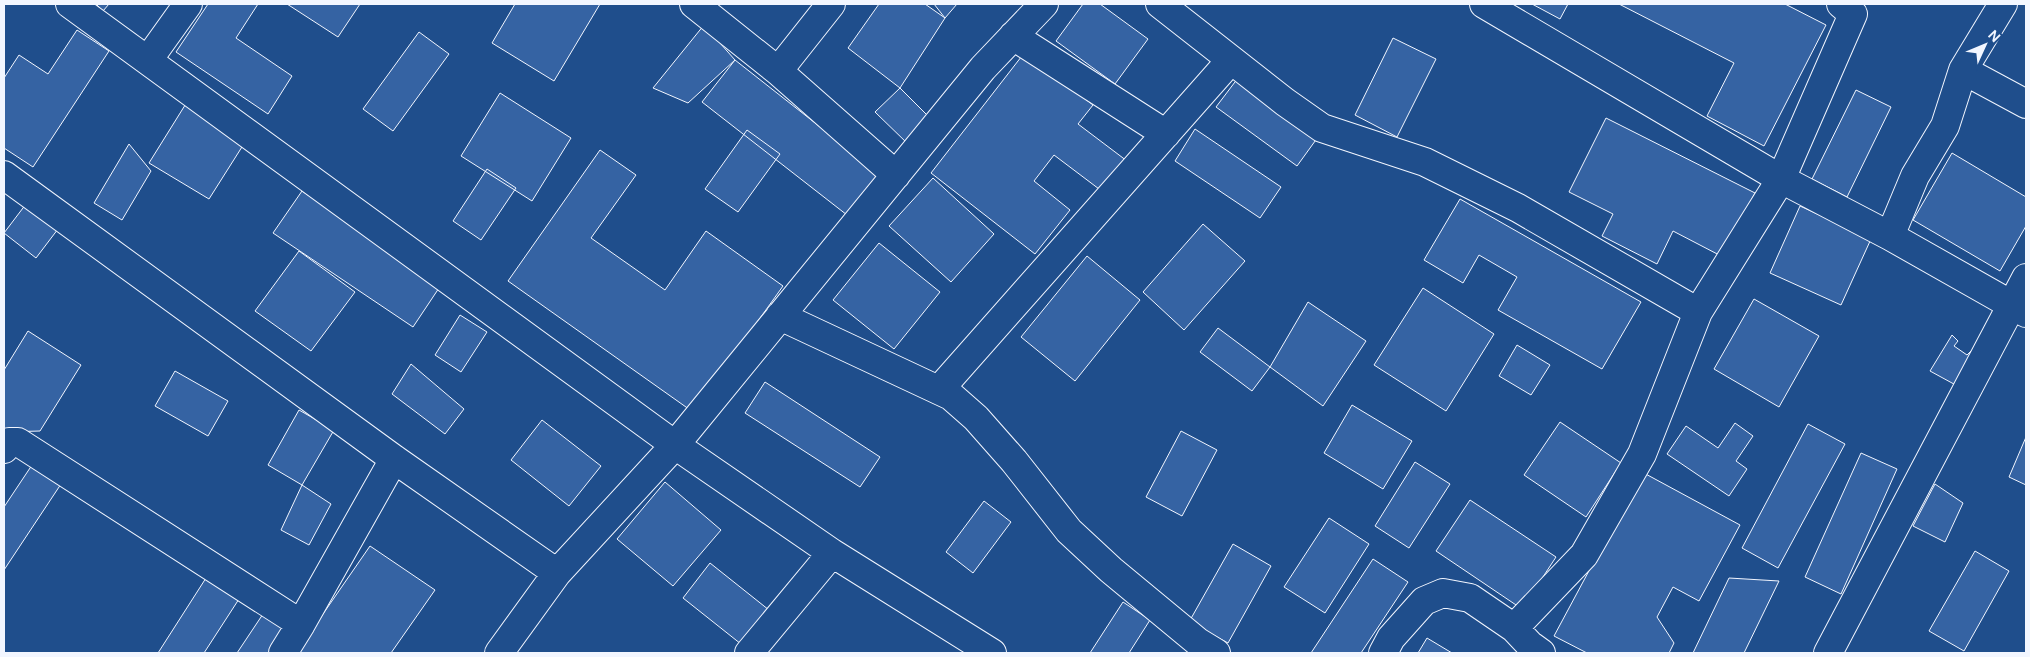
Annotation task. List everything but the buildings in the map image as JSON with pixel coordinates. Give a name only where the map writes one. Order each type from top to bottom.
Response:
[{"type":"street","points":[[70,4],[675,445],[832,553],[992,653]]},
{"type":"street","points":[[148,60],[188,4]]},
{"type":"street","points":[[694,4],[778,71],[896,175]]},
{"type":"street","points":[[778,71],[831,4]]},
{"type":"street","points":[[499,653],[557,573],[675,445],[983,68],[1044,4]]},
{"type":"street","points":[[1160,4],[1322,128],[1433,166],[1518,208],[1698,312]]},
{"type":"street","points":[[1484,4],[1781,179],[1890,236],[2019,310]]},
{"type":"street","points":[[1514,628],[1584,555],[1642,454],[1698,312],[1781,179],[1853,14],[1841,4]]},
{"type":"street","points":[[1890,236],[1915,176],[1945,126],[1963,70],[2003,4]]},
{"type":"street","points":[[1013,36],[1166,134]]},
{"type":"street","points":[[939,390],[1231,60]]},
{"type":"street","points":[[1963,70],[2026,104]]},
{"type":"street","points":[[4,175],[394,459],[557,573]]},
{"type":"street","points":[[1828,653],[2019,310],[2026,278]]},
{"type":"street","points":[[780,316],[951,396],[976,418],[1014,461],[1069,531],[1110,570],[1198,642],[1216,653]]},
{"type":"street","points":[[5,445],[18,442],[302,624]]},
{"type":"street","points":[[283,653],[302,624],[394,459]]},
{"type":"street","points":[[749,653],[832,553]]},
{"type":"street","points":[[1383,653],[1391,638],[1424,601],[1443,593],[1470,598],[1514,628],[1530,646],[1541,653]]}]
